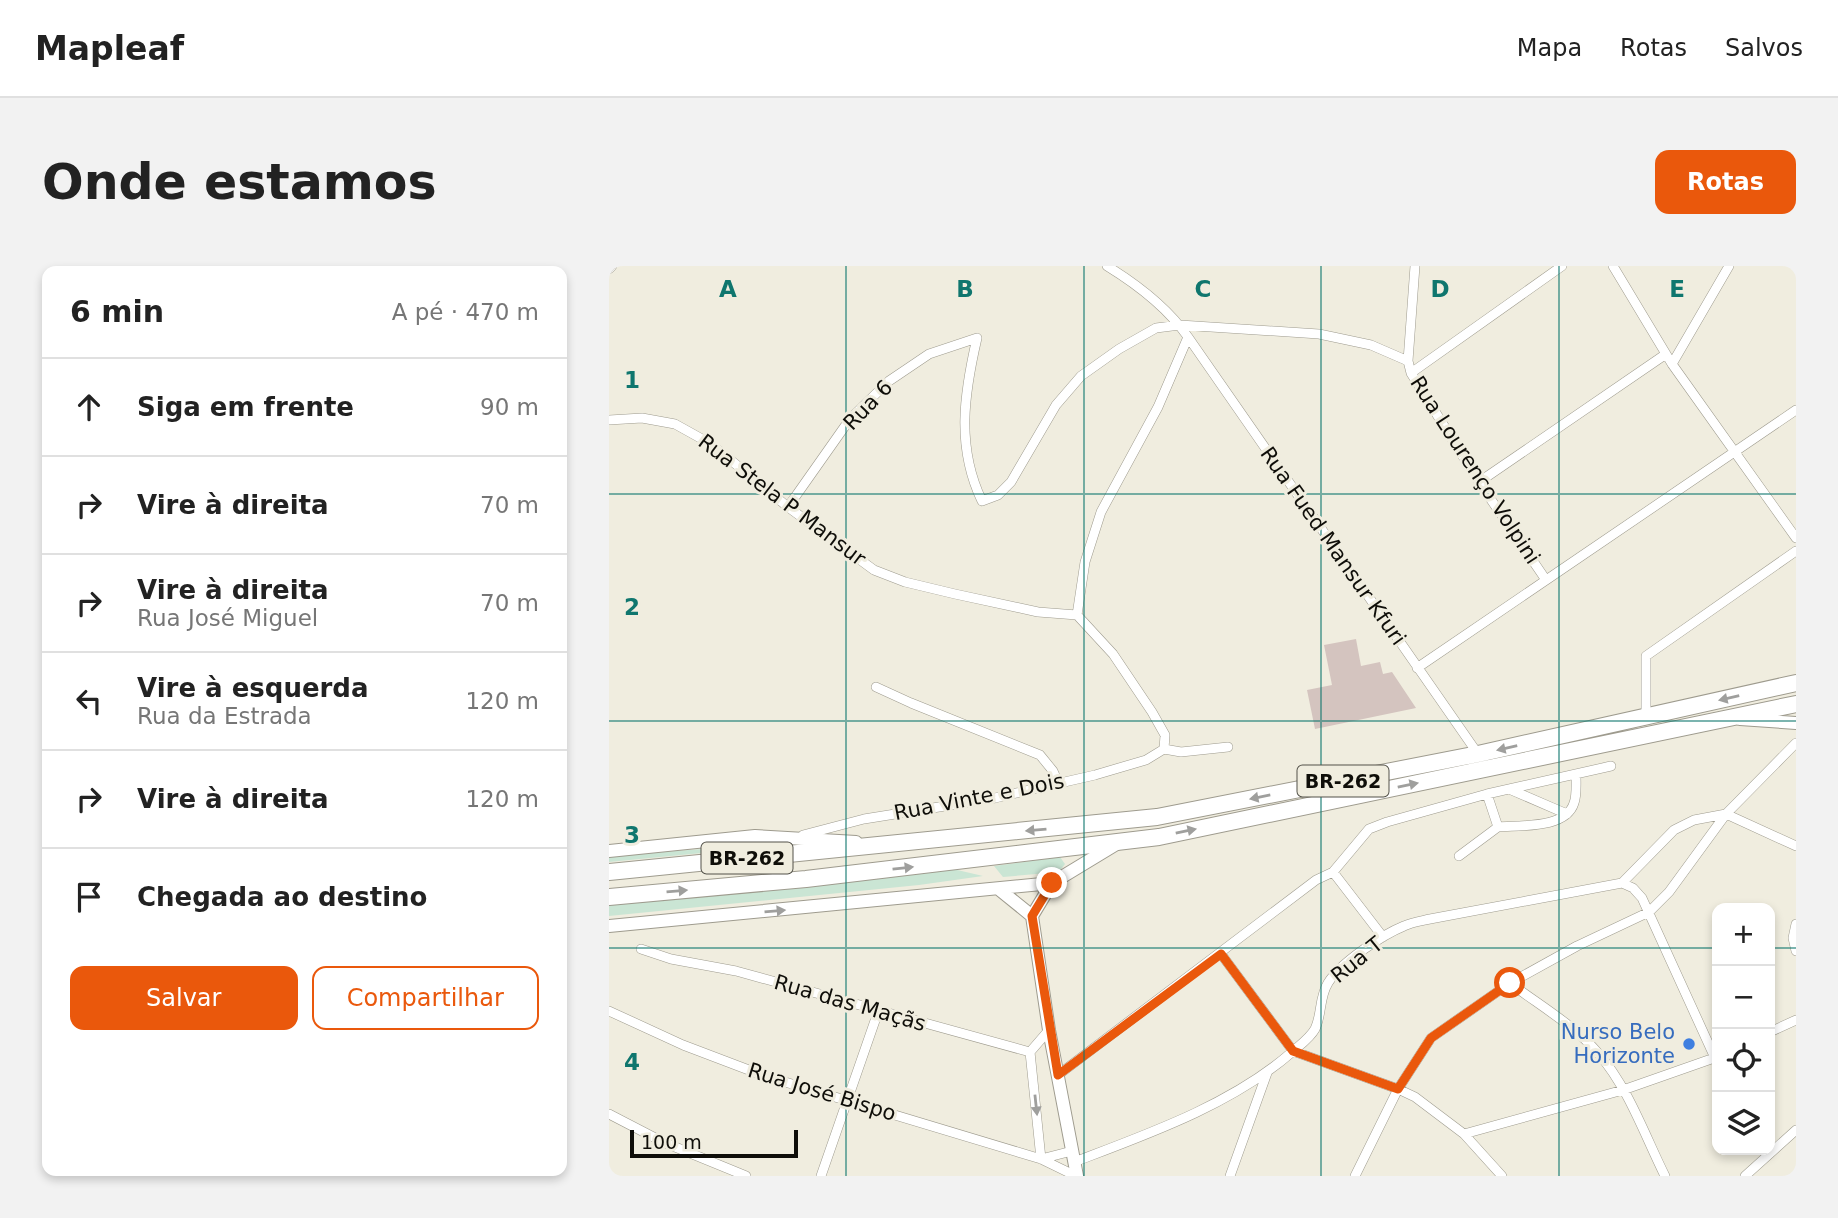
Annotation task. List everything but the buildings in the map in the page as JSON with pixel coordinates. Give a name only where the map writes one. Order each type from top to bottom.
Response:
[{"type":"highway","name":"BR-262","points":[[609,872],[1157,817],[1478,754],[1796,683]]},
{"type":"highway","name":"BR-262","points":[[609,897],[820,877],[1159,837],[1796,704]]},
{"type":"main road","points":[[1729,718],[1796,723]]},
{"type":"main road","points":[[609,851],[755,836],[885,845]]},
{"type":"main road","points":[[609,926],[1052,883],[1119,843]]},
{"type":"main road","points":[[1052,883],[1032,916],[1049,1030],[1076,1176]]},
{"type":"main road","points":[[1000,890],[1032,916]]},
{"type":"street","name":"Rua Fued Mansur Kfuri","points":[[1107,266],[1139,285],[1180,325],[1478,754]]},
{"type":"street","points":[[1408,361],[1415,266]]},
{"type":"street","points":[[1411,373],[1562,266]]},
{"type":"street","points":[[1613,266],[1672,364],[1796,538]]},
{"type":"street","points":[[1672,364],[1729,266]]},
{"type":"street","name":"Rua Lourenço Volpini","points":[[977,338],[963,411],[965,455],[982,500],[998,495],[1011,482],[1056,405],[1081,376],[1119,349],[1156,328],[1180,325],[1319,334],[1371,345],[1408,361],[1411,373],[1479,482],[1546,580]]},
{"type":"street","points":[[1188,337],[1158,407],[1101,512],[1086,562],[1076,615],[1113,654],[1152,712],[1165,735],[1164,749],[1181,752],[1228,747]]},
{"type":"street","name":"Rua 6","points":[[788,508],[850,419],[889,382],[929,354],[977,338]]},
{"type":"street","points":[[1479,482],[1666,354]]},
{"type":"street","points":[[1417,668],[1796,410]]},
{"type":"street","name":"Rua Stela P Mansur","points":[[609,420],[642,418],[675,424],[712,444],[788,508],[874,570],[955,594],[1038,612],[1076,615]]},
{"type":"street","points":[[1646,716],[1646,656],[1796,551]]},
{"type":"street","points":[[876,687],[1040,755],[1058,782]]},
{"type":"street","points":[[1355,1176],[1398,1089],[1431,1038],[1510,983],[1577,946],[1649,912],[1669,892],[1725,814],[1796,743]]},
{"type":"street","name":"Rua Vinte e Dois","points":[[790,837],[864,819],[995,798],[1095,775],[1146,760],[1164,749]]},
{"type":"street","points":[[1058,1075],[1316,880],[1333,872],[1369,829],[1487,794],[1611,766]]},
{"type":"street","points":[[1459,856],[1498,827],[1553,822],[1567,814],[1574,803],[1576,775]]},
{"type":"street","points":[[1509,789],[1567,814]]},
{"type":"street","points":[[1487,794],[1498,827]]},
{"type":"street","points":[[1712,1048],[1649,912],[1638,893],[1622,883],[1674,830],[1693,820],[1725,814],[1796,846]]},
{"type":"street","points":[[1333,872],[1383,937]]},
{"type":"street","name":"Rua T","points":[[1073,1156],[1167,1127],[1267,1073],[1314,1032],[1327,984],[1337,971],[1383,937],[1405,925],[1622,883]]},
{"type":"street","points":[[1796,925],[1793,938],[1796,951]]},
{"type":"street","name":"Rua das Maçãs","points":[[641,949],[671,959],[736,971],[1030,1052]]},
{"type":"street","points":[[1221,954],[1293,1051],[1415,1097],[1464,1135],[1502,1176]]},
{"type":"street","points":[[1510,983],[1580,1035],[1599,1054],[1623,1090],[1665,1176]]},
{"type":"street","name":"Rua José Bispo","points":[[609,1011],[683,1045],[762,1075],[1041,1159],[1076,1176]]},
{"type":"street","points":[[821,1176],[878,1012]]},
{"type":"street","points":[[1775,1030],[1796,1020]]},
{"type":"street","points":[[1049,1030],[1030,1052],[1041,1159],[1073,1156]]},
{"type":"street","points":[[1464,1135],[1623,1090],[1712,1058]]},
{"type":"street","points":[[1230,1176],[1267,1073]]},
{"type":"street","points":[[609,1114],[663,1142],[747,1176]]},
{"type":"street","points":[[1745,1176],[1796,1130]]},
{"type":"street","points":[[1487,1176],[1492,1166]]},
{"type":"green space","points":[[774,846],[609,862],[609,856]]},
{"type":"green space","points":[[1060,857],[1065,864],[1059,872],[1003,877],[994,866]]},
{"type":"green space","points":[[953,869],[983,876],[919,885],[609,916],[609,904]]},
{"type":"place","name":"Nurso Belo Horizonte","points":[[1689,1044]]},
{"type":"route","points":[[1052,883],[1032,916],[1058,1075],[1221,954],[1293,1051],[1398,1089],[1431,1038],[1510,983]]}]
